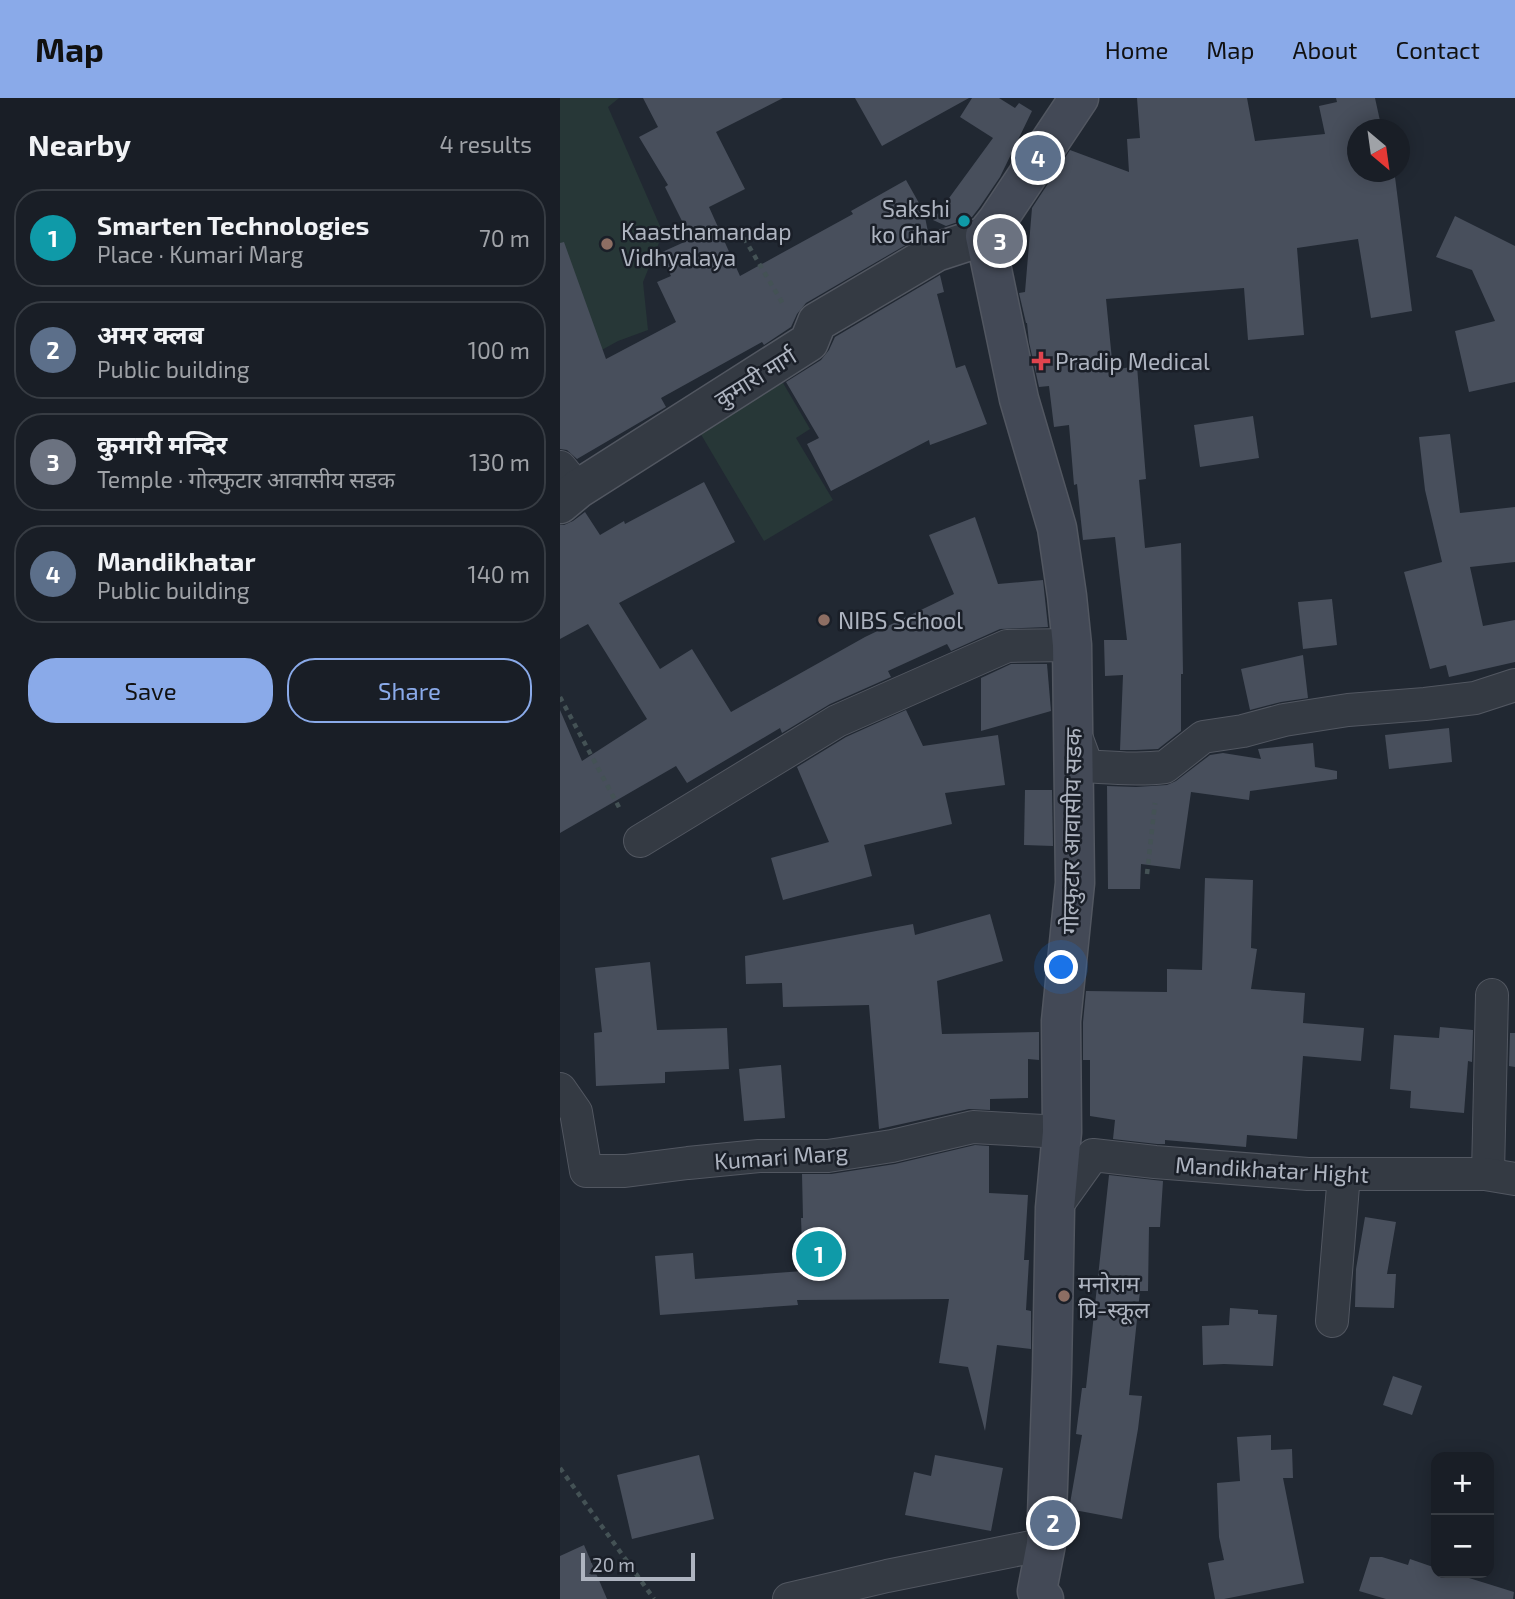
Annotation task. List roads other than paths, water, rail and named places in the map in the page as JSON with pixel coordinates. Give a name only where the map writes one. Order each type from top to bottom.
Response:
[{"type":"main road","points":[[985,236],[1079,98]]},
{"type":"main road","name":"गोल्फुटार आवासीय सडक","points":[[985,236],[1019,398],[1057,528],[1072,645],[1075,883],[1061,1021],[1062,1132],[1055,1208],[1046,1545],[1037,1591],[1044,1599]]},
{"type":"street","name":"कुमारी मार्ग","points":[[566,487],[809,342],[817,322],[936,252],[985,236]]},
{"type":"street","points":[[640,841],[837,721],[1007,646],[1072,645]]},
{"type":"street","points":[[1074,730],[1087,766],[1159,767],[1166,766],[1203,737],[1348,710],[1475,698],[1515,685]]},
{"type":"street","points":[[1492,995],[1501,1177]]},
{"type":"street","name":"Kumari Marg","points":[[560,1089],[576,1112],[586,1171],[625,1171],[759,1156],[828,1156],[892,1146],[973,1127],[1062,1132]]},
{"type":"street","name":"Mandikhatar Hight","points":[[1055,1208],[1093,1155],[1308,1174],[1501,1177]]},
{"type":"street","points":[[1332,1321],[1344,1174]]},
{"type":"street","points":[[789,1599],[887,1576],[1046,1545]]},
{"type":"place","name":"Mandikhatar","points":[[1038,158]]},
{"type":"place","name":"Sakshi ko Ghar","points":[[964,221]]},
{"type":"place","name":"कुमारी मन्दिर","points":[[1000,241]]},
{"type":"place","name":"Kaasthamandap Vidhyalaya","points":[[607,244]]},
{"type":"place","name":"Pradip Medical","points":[[1041,361]]},
{"type":"place","name":"NIBS School","points":[[824,620]]},
{"type":"place","name":"Smarten Technologies","points":[[819,1254]]},
{"type":"place","name":"मनोराम प्रि-स्कूल","points":[[1064,1296]]},
{"type":"place","name":"अमर क्लब","points":[[1053,1523]]}]
